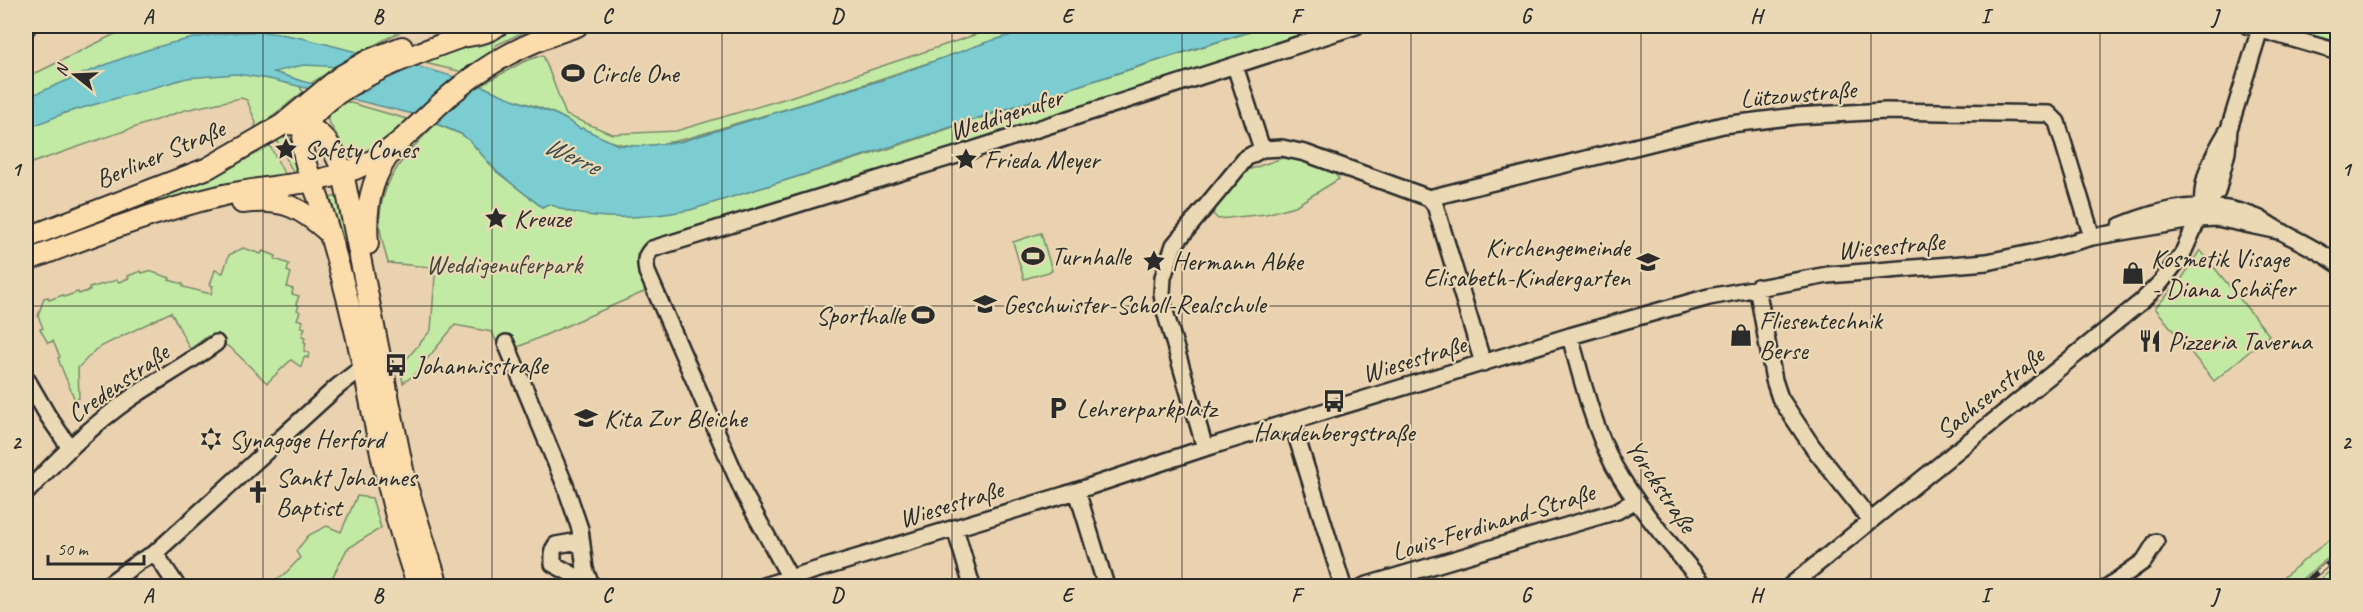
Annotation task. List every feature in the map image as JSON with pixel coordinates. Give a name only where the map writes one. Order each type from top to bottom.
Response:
[{"type":"main road","points":[[438,586],[330,234],[303,183],[302,151],[306,127],[315,105],[341,76],[369,60],[400,47],[461,26]]},
{"type":"main road","points":[[315,105],[423,52],[462,37],[490,32],[497,26]]},
{"type":"main road","points":[[367,291],[370,281],[367,211],[381,166],[396,146],[473,76],[523,45],[539,32],[577,26]]},
{"type":"main road","name":"Berliner Straße","points":[[26,238],[208,168],[315,105]]},
{"type":"main road","points":[[282,125],[294,124],[320,133],[328,140],[336,153],[343,173],[367,291],[371,362],[391,502],[418,586]]},
{"type":"main road","name":"Berliner Straße","points":[[26,261],[134,220],[189,203],[242,191],[303,183],[343,173],[366,164],[396,146]]},
{"type":"main road","points":[[189,203],[202,208],[274,201],[298,208],[330,234]]},
{"type":"street","name":"Weddigenufer","points":[[790,578],[744,494],[647,272],[645,261],[652,249],[1356,26]]},
{"type":"street","points":[[2200,213],[2201,193],[2210,165],[2229,129],[2256,27],[2337,52]]},
{"type":"street","points":[[1235,66],[1262,149]]},
{"type":"street","name":"Lützowstraße","points":[[1429,198],[1723,125],[1796,116],[1886,111],[2049,114],[2057,122],[2092,237]]},
{"type":"street","points":[[1205,448],[1164,308],[1163,277],[1174,244],[1246,158],[1262,149],[1282,148],[1305,153],[1429,198],[1435,205],[1483,363]]},
{"type":"street","name":"Wiesestraße","points":[[764,586],[1077,491],[1205,448],[1570,336],[1709,297],[1855,272],[1987,262],[2041,251],[2092,237],[2150,213],[2173,209],[2283,232],[2306,243],[2337,264]]},
{"type":"street","name":"Sachsenstraße","points":[[1793,586],[2142,301],[2178,260],[2200,213]]},
{"type":"street","points":[[1757,288],[1774,380],[1780,398],[1812,446],[1871,521]]},
{"type":"street","name":"Yorckstraße","points":[[1570,336],[1600,436],[1614,466],[1635,500],[1706,586]]},
{"type":"street","name":"Credenstraße","points":[[26,492],[94,425],[132,397],[216,343]]},
{"type":"street","points":[[506,343],[565,485],[580,529],[581,546],[592,585]]},
{"type":"street","points":[[106,586],[155,553],[337,387],[371,362]]},
{"type":"street","points":[[26,378],[30,398],[70,448]]},
{"type":"street","points":[[1292,422],[1343,586]]},
{"type":"street","points":[[1077,491],[1106,586]]},
{"type":"street","name":"Louis-Ferdinand-Straße","points":[[1364,586],[1617,511],[1635,500]]},
{"type":"street","points":[[955,528],[972,586]]},
{"type":"street","points":[[2109,586],[2144,561],[2156,542]]},
{"type":"street","points":[[581,546],[573,543],[556,545],[552,559],[557,567],[592,585]]},
{"type":"street","points":[[155,553],[177,586]]},
{"type":"green space","points":[[131,26],[411,26],[359,53],[310,84],[300,87],[303,92],[254,130],[256,123],[247,100],[241,98],[185,110],[26,165],[26,78]]},
{"type":"green space","points":[[1001,26],[1043,26],[785,109],[695,136],[656,145],[634,146],[611,141],[580,129],[556,114],[503,96],[481,85],[523,62],[543,55],[566,115],[612,134],[676,131],[787,98]]},
{"type":"green space","name":"Weddigenuferpark","points":[[1269,26],[1342,26],[643,247],[637,254],[646,291],[502,354],[492,332],[455,325],[414,375],[403,383],[400,367],[431,330],[435,276],[430,267],[388,263],[380,227],[380,211],[383,196],[396,170],[436,124],[461,134],[470,141],[497,172],[542,207],[548,204],[690,210]]},
{"type":"green space","points":[[2263,26],[2337,26],[2337,48]]},
{"type":"green space","points":[[522,29],[524,32],[496,45],[484,59],[463,72],[416,61],[504,31]]},
{"type":"green space","points":[[344,101],[410,120],[398,134],[352,160],[327,119]]},
{"type":"green space","points":[[289,137],[294,149],[300,175],[296,178],[277,140]]},
{"type":"green space","points":[[269,144],[286,177],[207,190],[79,231]]},
{"type":"green space","points":[[1288,156],[1332,171],[1339,179],[1295,206],[1266,214],[1218,219],[1210,211],[1248,170]]},
{"type":"green space","points":[[341,195],[431,586],[425,586],[402,519],[326,199]]},
{"type":"green space","name":"Turnhalle","points":[[1041,233],[1052,271],[1024,279],[1013,242]]},
{"type":"green space","points":[[243,248],[261,254],[263,251],[289,264],[287,271],[291,273],[287,287],[293,289],[292,294],[299,296],[296,304],[300,312],[297,319],[303,321],[301,327],[305,328],[302,336],[305,337],[304,342],[306,343],[304,351],[309,353],[308,358],[304,357],[301,367],[291,360],[267,383],[231,348],[208,336],[190,349],[171,312],[96,349],[78,368],[79,398],[75,400],[53,341],[48,343],[40,329],[43,328],[38,316],[44,298],[48,297],[49,300],[78,292],[79,294],[90,290],[89,288],[117,280],[119,282],[141,271],[142,273],[149,271],[183,284],[183,287],[211,294],[213,286],[210,285],[215,270],[223,273],[229,255]]},
{"type":"green space","points":[[2200,250],[2269,335],[2214,381],[2155,308],[2181,280]]},
{"type":"green space","points":[[357,496],[372,498],[381,528],[347,549],[333,576],[320,586],[261,586],[283,576],[300,558],[296,551],[309,535],[327,526],[341,532]]},
{"type":"green space","points":[[2337,533],[2337,551],[2293,586],[2273,586]]},
{"type":"green space","points":[[2337,566],[2337,580],[2329,586],[2311,586]]},
{"type":"water","name":"Werre","points":[[1043,26],[1269,26],[835,165],[690,210],[661,215],[615,217],[585,215],[548,204],[542,207],[497,172],[461,134],[413,114],[269,79],[236,74],[187,78],[65,113],[26,129],[26,98],[138,53],[167,44],[226,33],[256,32],[285,35],[436,72],[467,81],[561,117],[580,129],[618,145],[641,146],[680,142],[882,80],[987,42]],"holes":[[[303,65],[340,67],[358,71],[374,78],[373,86],[360,94],[305,82],[274,72]]]},
{"type":"railway","points":[[2300,586],[2338,556]]},
{"type":"place","name":"Circle One","points":[[573,73]]},
{"type":"place","name":"Safety Cones","points":[[286,149]]},
{"type":"place","name":"Frieda Meyer","points":[[966,159]]},
{"type":"place","name":"Kreuze","points":[[496,218]]},
{"type":"place","name":"Turnhalle","points":[[1033,256]]},
{"type":"place","name":"Hermann Abke","points":[[1154,261]]},
{"type":"place","name":"Kirchengemeinde Elisabeth-Kindergarten","points":[[1648,262]]},
{"type":"place","name":"Kosmetik Visage - Diana Schäfer","points":[[2133,273]]},
{"type":"place","name":"Geschwister-Scholl-Realschule","points":[[985,304]]},
{"type":"place","name":"Sporthalle","points":[[923,315]]},
{"type":"place","name":"Fliesentechnik Berse","points":[[1741,335]]},
{"type":"place","name":"Pizzeria Taverna","points":[[2150,341]]},
{"type":"place","name":"Johannisstraße","points":[[396,365]]},
{"type":"place","name":"Hardenbergstraße","points":[[1334,401]]},
{"type":"place","name":"Lehrerparkplatz","points":[[1058,408]]},
{"type":"place","name":"Kita Zur Bleiche","points":[[586,418]]},
{"type":"place","name":"Synagoge Herford","points":[[211,439]]},
{"type":"place","name":"Sankt Johannes Baptist","points":[[258,492]]}]
